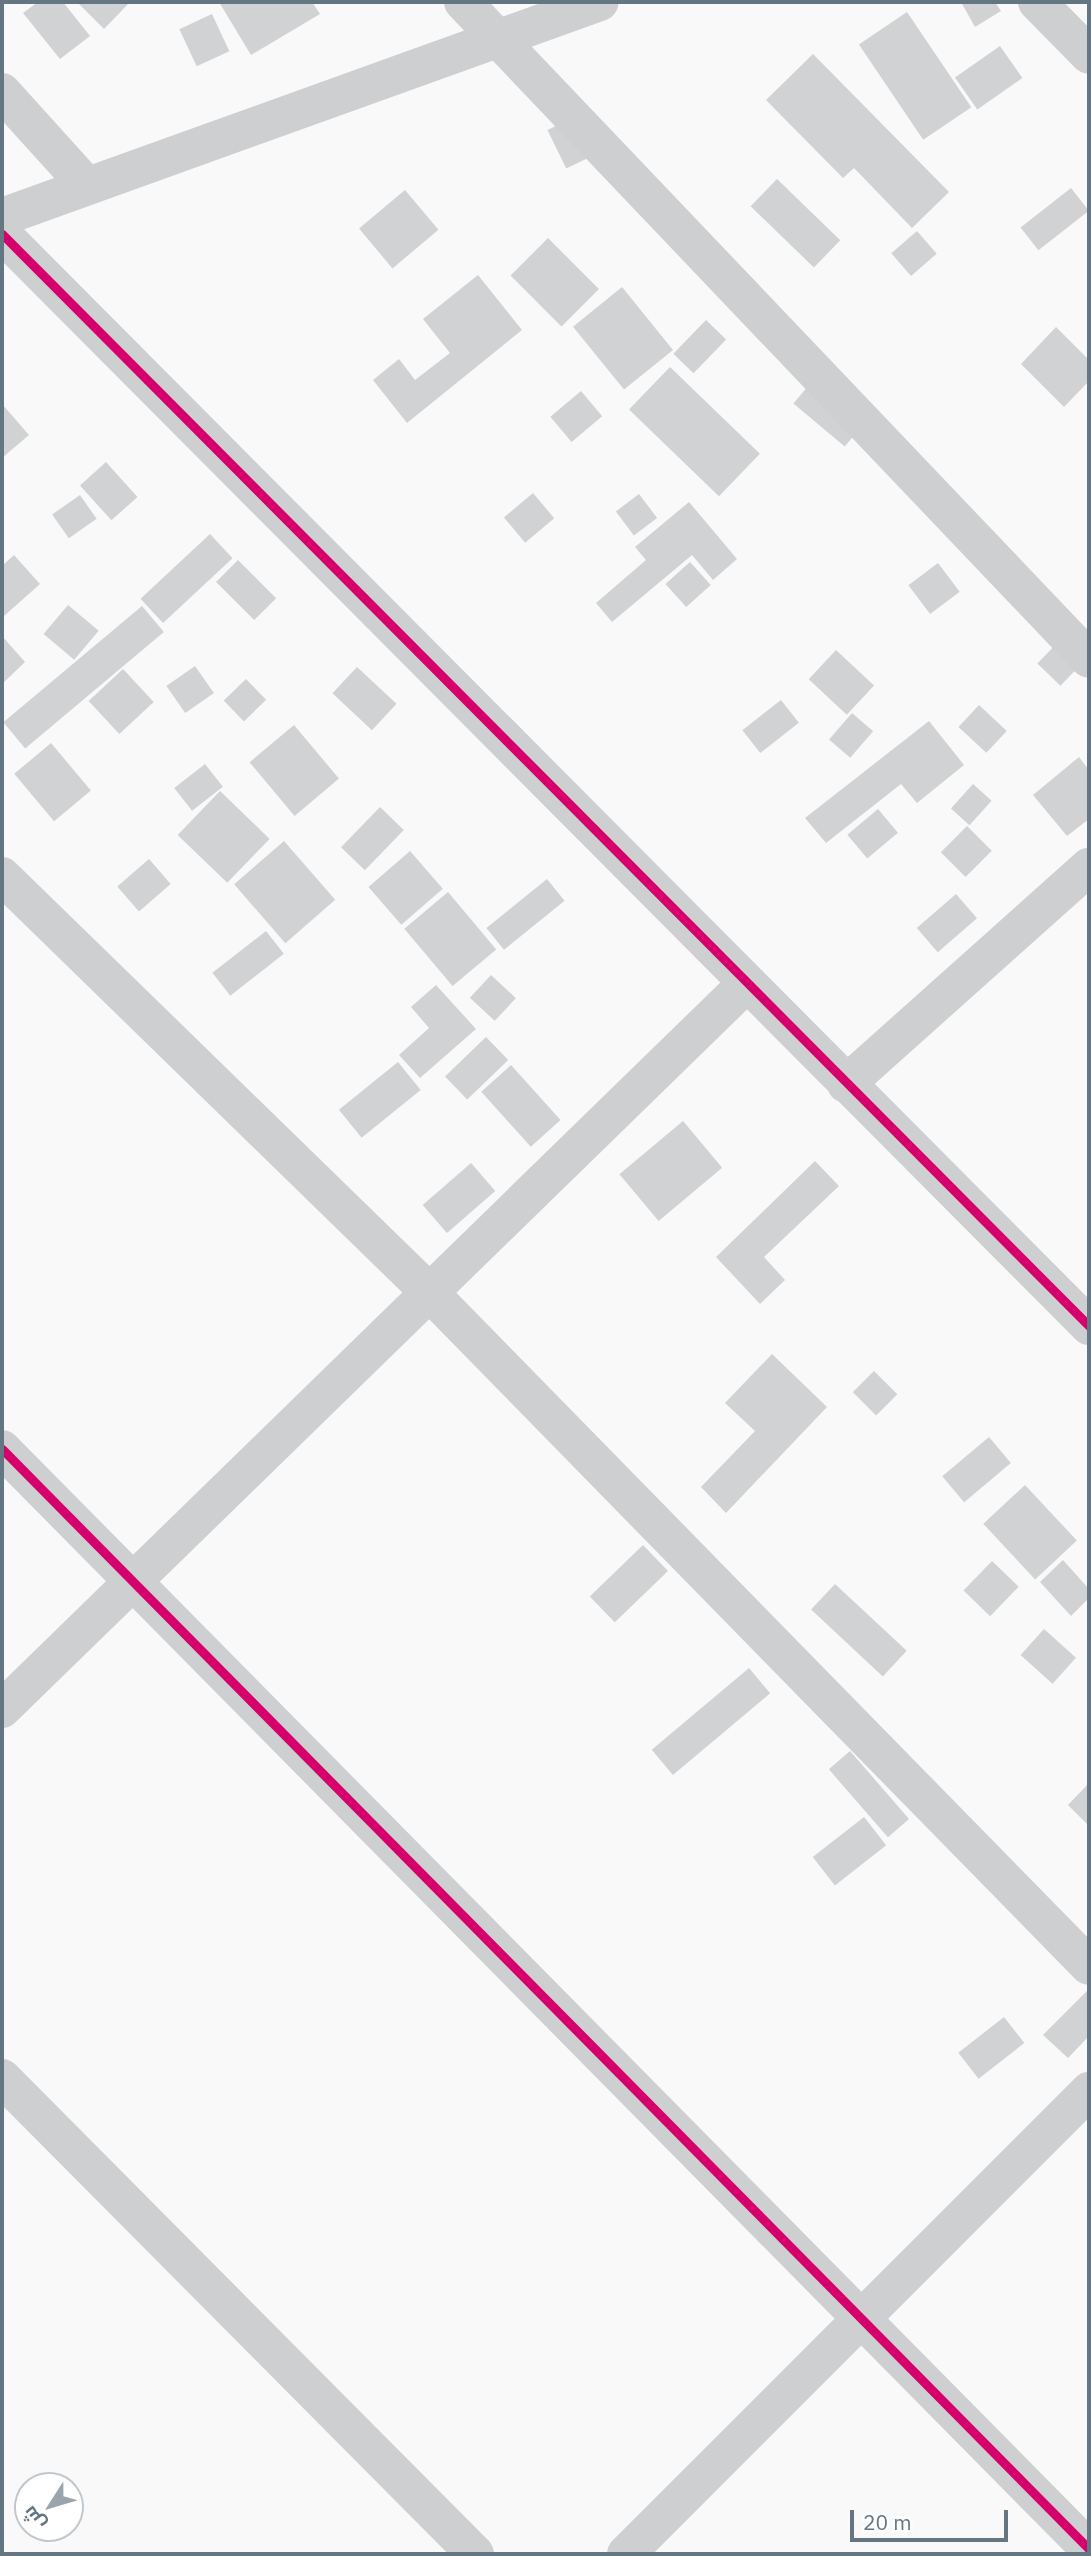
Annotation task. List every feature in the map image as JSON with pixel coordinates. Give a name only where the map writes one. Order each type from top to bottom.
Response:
[{"type":"street","points":[[463,2],[1089,659]]},
{"type":"street","points":[[2,217],[86,185],[500,41],[600,2]]},
{"type":"street","points":[[1037,2],[1089,55]]},
{"type":"street","points":[[2,92],[86,185]]},
{"type":"street","points":[[2,234],[745,985],[1089,1325]]},
{"type":"street","points":[[846,1084],[1089,867]]},
{"type":"street","points":[[2,876],[429,1292],[1089,1966]]},
{"type":"street","points":[[2,1709],[745,985]]},
{"type":"street","points":[[2,1449],[1089,2549]]},
{"type":"street","points":[[2,2078],[475,2554]]},
{"type":"street","points":[[626,2554],[1089,2091]]},
{"type":"building","points":[[38,2],[63,2],[90,36],[60,59],[23,13]]},
{"type":"building","points":[[77,2],[130,2],[104,29]]},
{"type":"building","points":[[219,2],[312,2],[320,14],[251,55]]},
{"type":"building","points":[[961,2],[995,2],[1001,11],[975,27]]},
{"type":"building","points":[[907,12],[971,107],[923,140],[859,44]]},
{"type":"building","points":[[212,14],[229,51],[197,66],[179,29]]},
{"type":"building","points":[[1000,46],[1022,78],[977,109],[955,78]]},
{"type":"building","points":[[813,54],[949,192],[912,228],[854,168],[843,178],[766,100]]},
{"type":"building","points":[[578,115],[597,154],[566,169],[547,130]]},
{"type":"building","points":[[777,179],[840,240],[814,267],[751,206]]},
{"type":"building","points":[[1071,188],[1089,211],[1038,250],[1021,227]]},
{"type":"building","points":[[405,190],[438,230],[392,268],[359,229]]},
{"type":"building","points":[[917,231],[937,254],[911,276],[891,253]]},
{"type":"building","points":[[548,238],[599,289],[561,326],[511,275]]},
{"type":"building","points":[[478,275],[522,330],[407,423],[373,380],[399,359],[415,380],[450,353],[423,319]]},
{"type":"building","points":[[622,287],[673,350],[624,390],[573,327]]},
{"type":"building","points":[[706,320],[726,339],[693,373],[673,354]]},
{"type":"building","points":[[1056,327],[1089,360],[1089,381],[1064,407],[1021,364]]},
{"type":"building","points":[[670,367],[760,454],[719,496],[629,409]]},
{"type":"building","points":[[814,379],[865,422],[845,447],[793,404]]},
{"type":"building","points":[[581,391],[602,416],[572,442],[550,417]]},
{"type":"building","points":[[2,404],[29,435],[2,458]]},
{"type":"building","points":[[106,462],[137,497],[111,520],[80,485]]},
{"type":"building","points":[[533,493],[554,518],[525,543],[504,517]]},
{"type":"building","points":[[639,494],[657,518],[634,535],[616,511]]},
{"type":"building","points":[[80,495],[97,519],[69,538],[52,515]]},
{"type":"building","points":[[689,502],[737,559],[713,580],[692,555],[612,622],[596,603],[646,560],[635,547]]},
{"type":"building","points":[[210,534],[233,558],[163,623],[141,599]]},
{"type":"building","points":[[14,555],[40,584],[4,616],[2,566]]},
{"type":"building","points":[[238,560],[276,598],[254,620],[216,582]]},
{"type":"building","points":[[690,562],[711,585],[686,607],[665,584]]},
{"type":"building","points":[[938,563],[960,592],[930,614],[908,585]]},
{"type":"building","points":[[68,605],[99,631],[74,660],[44,634]]},
{"type":"building","points":[[142,606],[164,632],[25,748],[3,722]]},
{"type":"building","points":[[2,636],[25,662],[2,684]]},
{"type":"building","points":[[1061,639],[1084,661],[1060,686],[1037,663]]},
{"type":"building","points":[[836,650],[874,685],[847,715],[809,679]]},
{"type":"building","points":[[195,666],[214,693],[185,713],[166,686]]},
{"type":"building","points":[[357,667],[396,704],[372,730],[332,693]]},
{"type":"building","points":[[123,669],[154,702],[119,734],[89,701]]},
{"type":"building","points":[[246,679],[266,700],[244,721],[224,701]]},
{"type":"building","points":[[781,700],[799,723],[760,753],[742,730]]},
{"type":"building","points":[[979,705],[1007,731],[986,753],[959,727]]},
{"type":"building","points":[[852,713],[873,731],[850,758],[829,739]]},
{"type":"building","points":[[929,721],[964,765],[917,803],[901,784],[826,843],[805,818]]},
{"type":"building","points":[[294,725],[339,779],[295,816],[250,762]]},
{"type":"building","points":[[51,743],[91,790],[54,821],[14,774]]},
{"type":"building","points":[[1079,757],[1089,770],[1089,819],[1067,836],[1033,795]]},
{"type":"building","points":[[205,764],[223,787],[192,811],[174,788]]},
{"type":"building","points":[[973,784],[992,801],[969,825],[951,809]]},
{"type":"building","points":[[220,791],[270,839],[227,883],[178,835]]},
{"type":"building","points":[[380,807],[404,830],[365,870],[341,847]]},
{"type":"building","points":[[878,809],[898,833],[867,858],[847,835]]},
{"type":"building","points":[[967,826],[992,851],[966,877],[941,852]]},
{"type":"building","points":[[284,841],[335,900],[285,943],[234,884]]},
{"type":"building","points":[[410,851],[443,889],[401,925],[368,887]]},
{"type":"building","points":[[149,859],[171,884],[139,911],[117,887]]},
{"type":"building","points":[[547,879],[565,901],[504,950],[486,928]]},
{"type":"building","points":[[448,892],[496,949],[453,986],[404,929]]},
{"type":"building","points":[[956,894],[977,918],[938,952],[917,928]]},
{"type":"building","points":[[266,931],[284,954],[230,996],[212,973]]},
{"type":"building","points":[[491,975],[516,998],[495,1021],[470,998]]},
{"type":"building","points":[[436,985],[476,1029],[420,1078],[399,1055],[429,1028],[411,1007]]},
{"type":"building","points":[[486,1037],[508,1060],[467,1100],[445,1077]]},
{"type":"building","points":[[398,1062],[421,1090],[362,1138],[339,1110]]},
{"type":"building","points":[[511,1065],[561,1120],[531,1147],[481,1092]]},
{"type":"building","points":[[683,1121],[722,1168],[659,1221],[619,1174]]},
{"type":"building","points":[[815,1161],[839,1186],[764,1257],[785,1280],[760,1304],[716,1257]]},
{"type":"building","points":[[471,1163],[495,1191],[447,1233],[423,1205]]},
{"type":"building","points":[[772,1354],[827,1407],[726,1513],[701,1487],[755,1431],[725,1403]]},
{"type":"building","points":[[874,1371],[897,1394],[876,1416],[853,1392]]},
{"type":"building","points":[[989,1437],[1011,1463],[964,1502],[942,1476]]},
{"type":"building","points":[[1025,1485],[1077,1541],[1035,1579],[983,1524]]},
{"type":"building","points":[[643,1545],[668,1571],[615,1622],[590,1596]]},
{"type":"building","points":[[1063,1560],[1089,1589],[1089,1598],[1071,1616],[1040,1582]]},
{"type":"building","points":[[992,1561],[1019,1587],[990,1616],[964,1590]]},
{"type":"building","points":[[835,1584],[907,1651],[883,1676],[811,1610]]},
{"type":"building","points":[[1044,1629],[1076,1658],[1053,1684],[1021,1655]]},
{"type":"building","points":[[749,1668],[770,1693],[673,1775],[652,1750]]},
{"type":"building","points":[[850,1751],[909,1819],[888,1837],[829,1769]]},
{"type":"building","points":[[1089,1783],[1089,1826],[1068,1805]]},
{"type":"building","points":[[864,1817],[886,1845],[835,1885],[813,1857]]},
{"type":"building","points":[[1088,1990],[1089,2036],[1068,2058],[1043,2035]]},
{"type":"building","points":[[1004,2017],[1024,2043],[979,2079],[958,2053]]},
{"type":"cycle path","points":[[2,234],[1089,1326]]},
{"type":"cycle path","points":[[2,1449],[1089,2549]]}]
